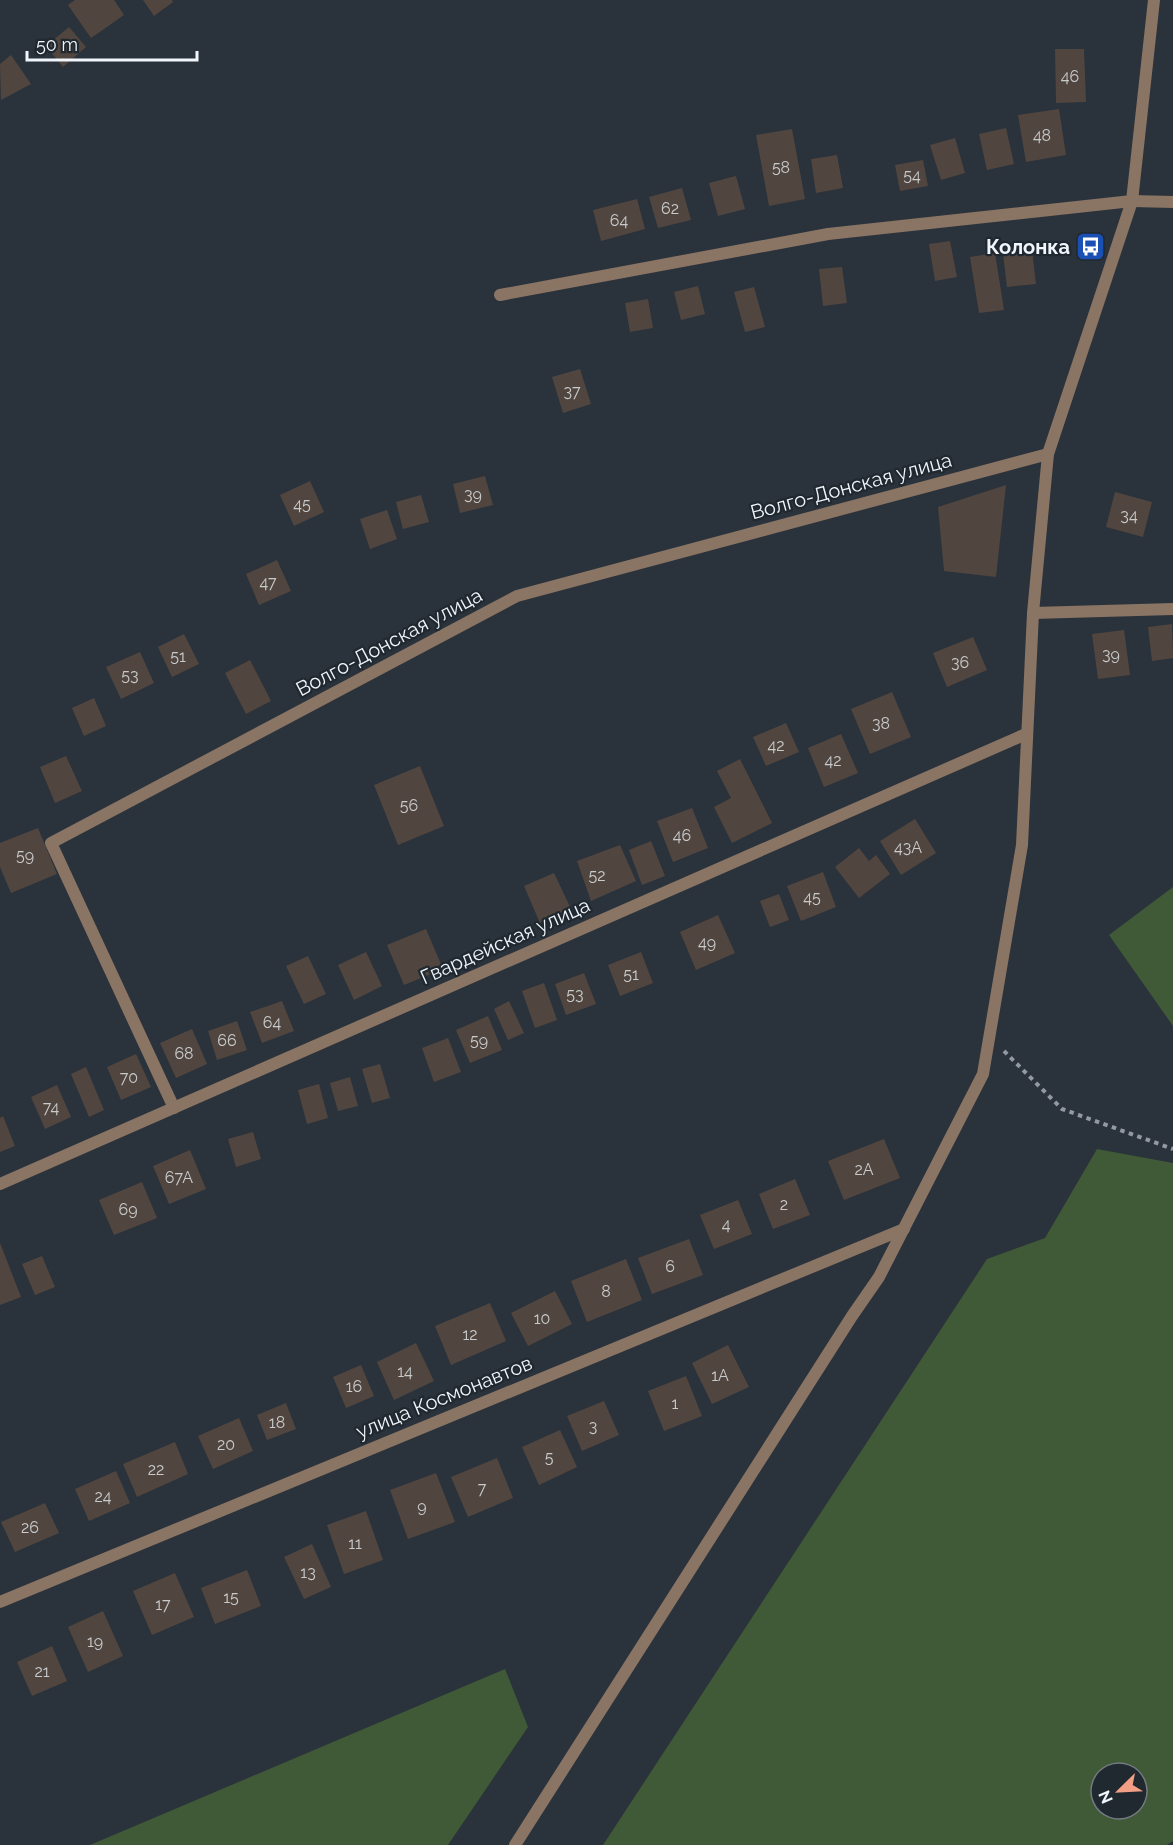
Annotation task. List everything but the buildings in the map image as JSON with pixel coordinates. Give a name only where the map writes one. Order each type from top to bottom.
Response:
[{"type":"street","points":[[515,1845],[879,1277],[983,1074],[1022,845],[1032,613],[1048,454],[1132,201],[1154,0]]},
{"type":"street","points":[[500,295],[828,234],[1132,201],[1173,202]]},
{"type":"street","name":"Волго-Донская улица","points":[[174,1108],[51,843],[517,596],[1048,454]]},
{"type":"street","points":[[1032,613],[1173,609]]},
{"type":"street","name":"Гвардейская улица","points":[[0,1184],[1026,734]]},
{"type":"street","name":"улица Космонавтов","points":[[0,1602],[904,1229]]},
{"type":"path","points":[[989,1036],[1062,1108],[1173,1149]]},
{"type":"green space","points":[[1173,887],[1173,1026],[1109,935]]},
{"type":"green space","points":[[1097,1149],[1173,1163],[1173,1841],[1167,1845],[603,1845],[987,1259],[1045,1238]]},
{"type":"green space","points":[[505,1669],[528,1727],[448,1845],[90,1845]]},
{"type":"place","name":"Колонка","points":[[1091,247]]}]
